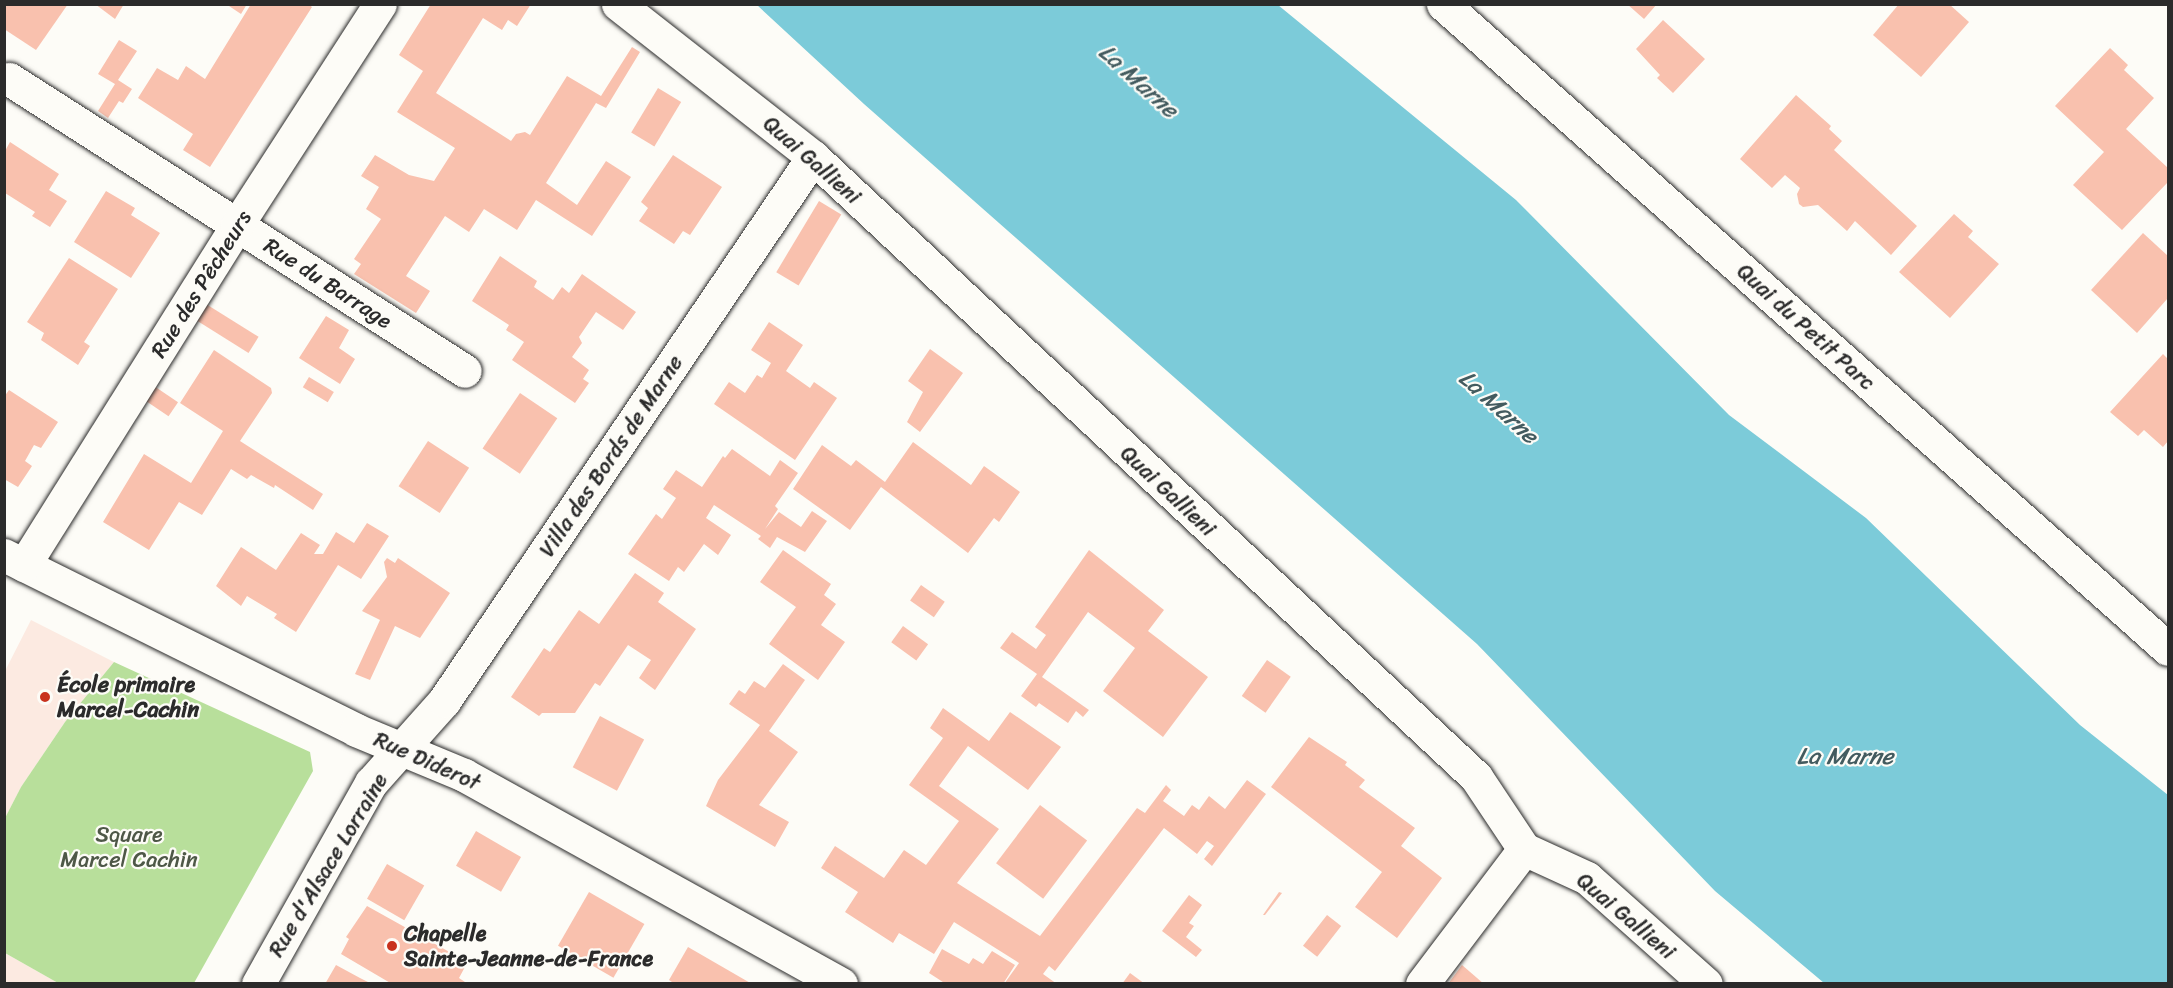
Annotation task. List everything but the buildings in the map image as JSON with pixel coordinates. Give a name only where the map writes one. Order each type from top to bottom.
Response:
[{"type":"street","name":"Rue des Pêcheurs","points":[[14,560],[237,225],[380,4]]},
{"type":"street","name":"Quai Gallieni","points":[[618,4],[813,157],[1476,777],[1524,849],[1587,878],[1706,984]]},
{"type":"street","name":"Quai du Petit Parc","points":[[1443,4],[2169,649]]},
{"type":"street","name":"Rue du Barrage","points":[[9,79],[465,371]]},
{"type":"street","name":"Villa des Bords de Marne","points":[[401,749],[450,692],[813,157]]},
{"type":"street","name":"Rue Diderot","points":[[14,560],[356,730],[464,775],[832,981]]},
{"type":"street","name":"Rue d'Alsace Lorraine","points":[[258,984],[371,783],[401,749]]},
{"type":"street","points":[[1422,984],[1524,849]]},
{"type":"shaded area","name":"École primaire Marcel-Cachin","points":[[31,620],[114,662],[65,722],[21,787],[5,818],[5,671]]},
{"type":"shaded area","points":[[5,953],[58,983],[5,983]]},
{"type":"green space","name":"Square Marcel Cachin","points":[[114,662],[310,752],[313,771],[194,983],[58,983],[5,953],[5,818],[21,787],[65,722]]},
{"type":"water","name":"La Marne","points":[[757,5],[1278,5],[1516,200],[1729,415],[1866,518],[2080,725],[2168,795],[2168,983],[1824,983],[1715,891],[1477,644],[864,104]]},
{"type":"place","name":"École primaire Marcel-Cachin","points":[[45,697]]},
{"type":"place","name":"Chapelle Sainte-Jeanne-de-France","points":[[392,946]]}]
